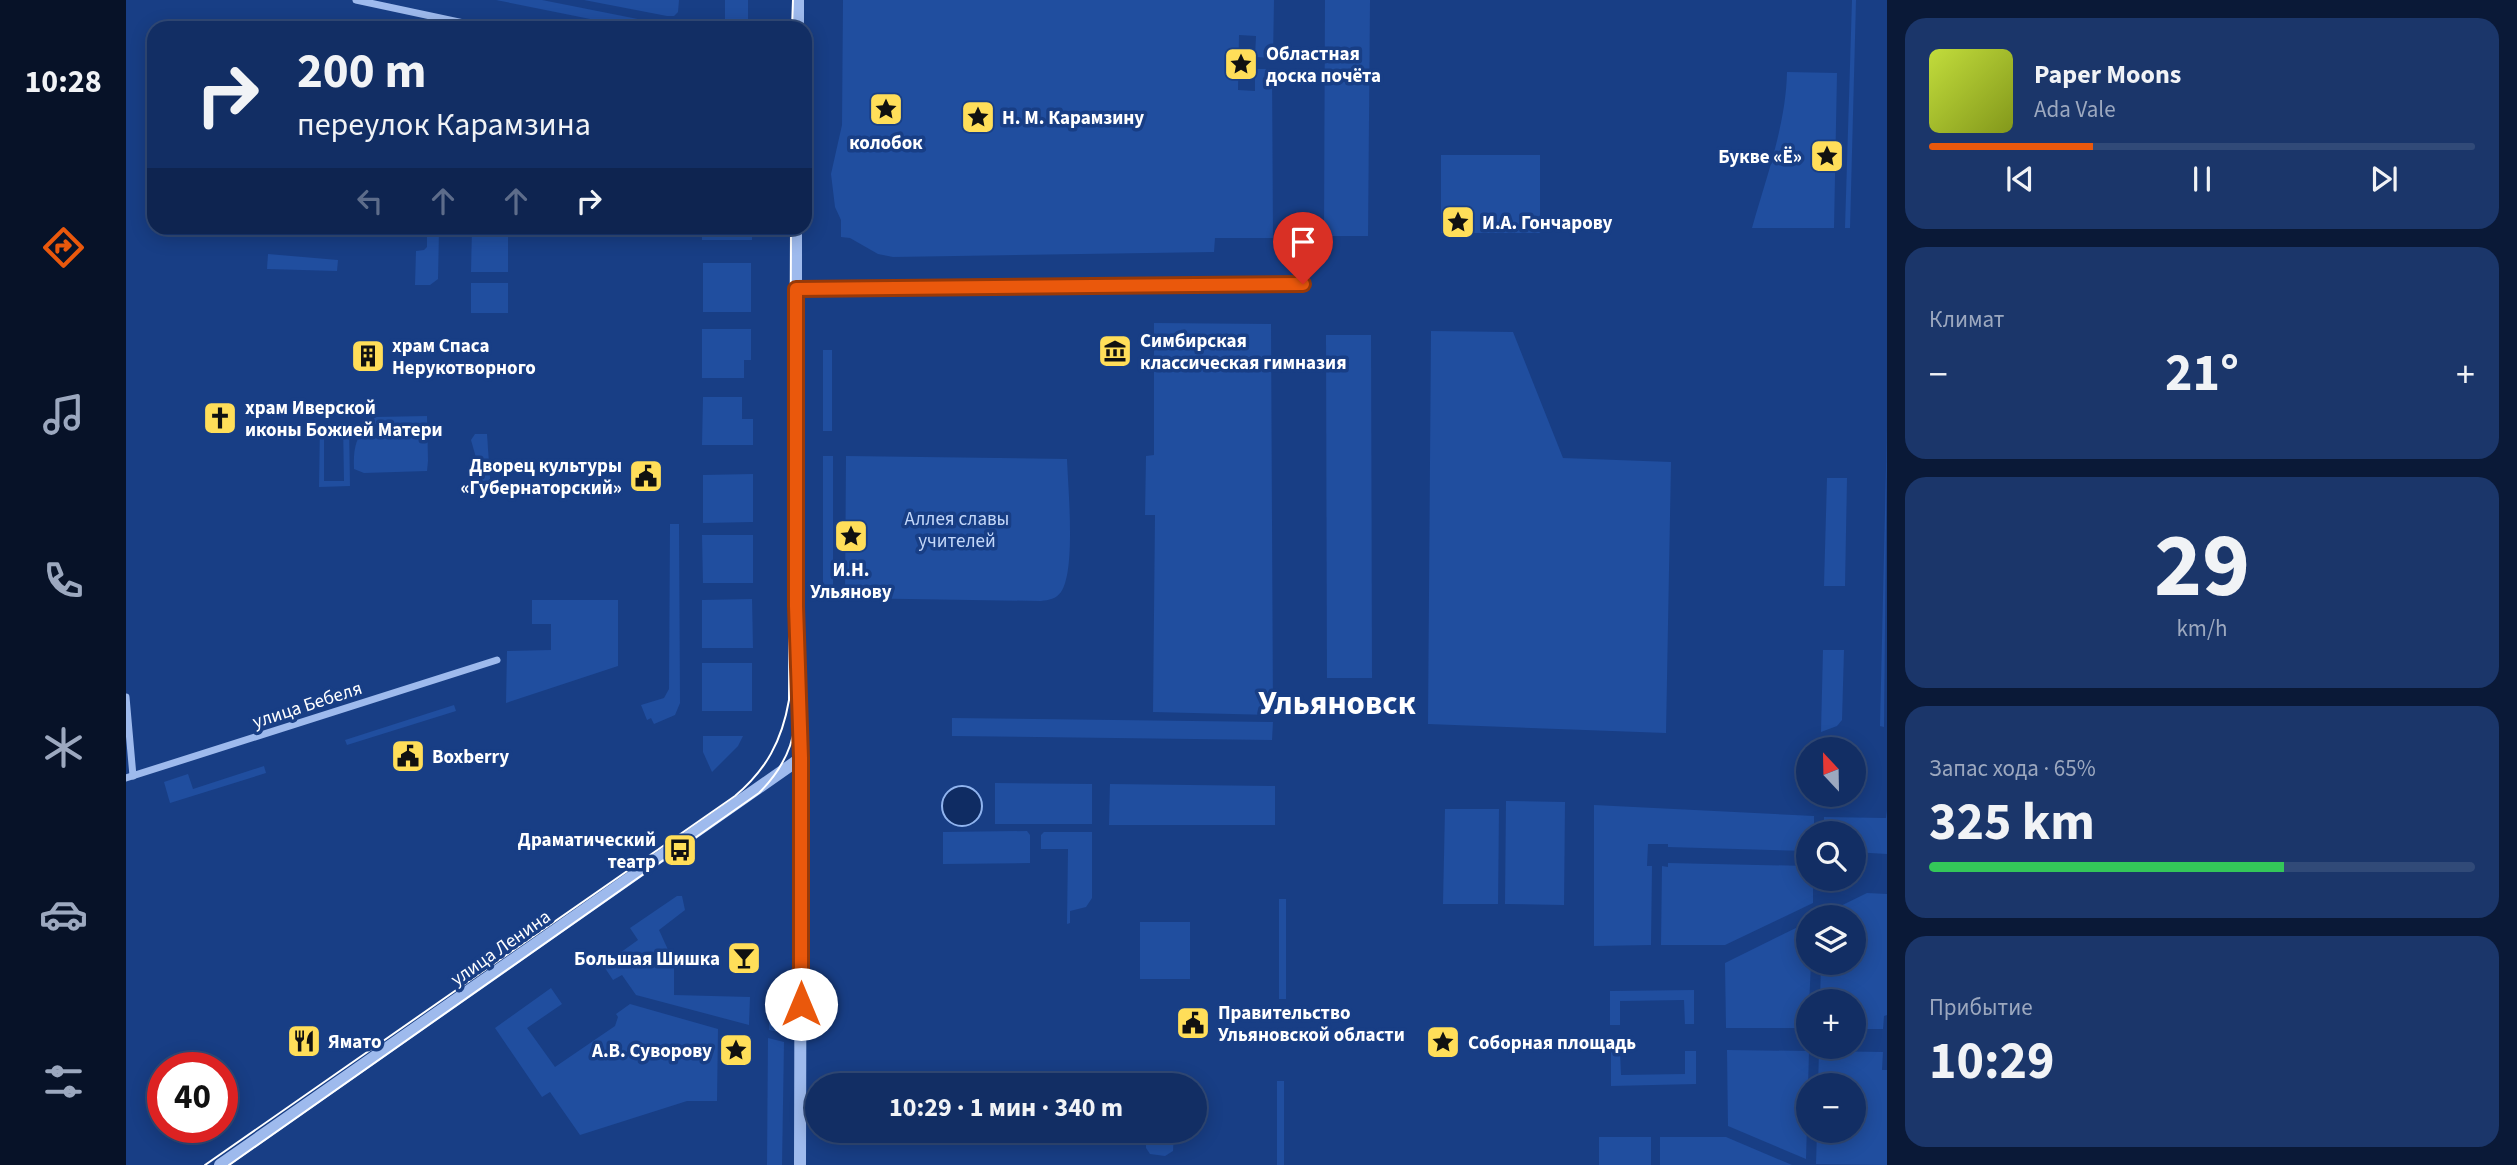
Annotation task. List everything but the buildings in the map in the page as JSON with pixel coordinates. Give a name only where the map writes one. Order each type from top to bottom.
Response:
[{"type":"street","points":[[356,0],[454,21]]},
{"type":"street","points":[[798,0],[798,21]]},
{"type":"street","points":[[796,235],[796,592],[801,758],[800,1165]]},
{"type":"street","points":[[796,289],[1303,284]]},
{"type":"street","name":"улица Бебеля","points":[[129,777],[498,660]]},
{"type":"street","points":[[126,696],[129,777]]},
{"type":"street","name":"улица Ленина","points":[[220,1165],[801,758]]},
{"type":"green space","points":[[496,0],[542,0],[648,21],[600,21]]},
{"type":"green space","points":[[584,0],[679,0],[678,12],[674,16],[667,16]]},
{"type":"green space","points":[[725,0],[748,0],[748,21],[725,21]]},
{"type":"green space","points":[[843,0],[1274,0],[1273,58],[1255,57],[1256,36],[1239,35],[1238,90],[1255,91],[1255,69],[1272,69],[1273,238],[1215,238],[1214,252],[893,257],[878,254],[850,238],[841,237],[841,220],[835,207],[831,174],[842,125]]},
{"type":"green space","points":[[1325,0],[1370,0],[1368,236],[1324,236]]},
{"type":"green space","points":[[1852,0],[1856,0],[1850,228],[1845,228]]},
{"type":"green space","points":[[1787,72],[1837,73],[1834,228],[1752,228],[1779,131]]},
{"type":"green space","points":[[1441,155],[1540,155],[1540,233],[1441,233]]},
{"type":"green space","points":[[427,235],[439,235],[438,279],[430,285],[415,285],[416,251],[427,247]]},
{"type":"green space","points":[[472,235],[508,235],[508,272],[471,272]]},
{"type":"green space","points":[[702,235],[752,235],[752,240],[702,240]]},
{"type":"green space","points":[[268,254],[338,260],[337,271],[267,269]]},
{"type":"green space","points":[[703,263],[751,263],[751,312],[703,312]]},
{"type":"green space","points":[[471,283],[508,283],[508,313],[471,313]]},
{"type":"green space","points":[[1154,323],[1271,324],[1273,715],[1153,712],[1155,515],[1145,515],[1146,456],[1154,455]]},
{"type":"green space","points":[[702,329],[751,329],[751,360],[744,360],[744,378],[702,378]]},
{"type":"green space","points":[[1431,331],[1513,332],[1563,458],[1671,462],[1666,733],[1428,724]]},
{"type":"green space","points":[[1326,335],[1371,335],[1372,678],[1327,678]]},
{"type":"green space","points":[[823,350],[832,350],[832,431],[823,431]]},
{"type":"green space","points":[[703,397],[742,397],[742,419],[753,419],[753,445],[702,445]]},
{"type":"green space","points":[[427,416],[427,471],[364,473],[354,469],[354,453],[358,440],[364,428],[376,417]]},
{"type":"green space","points":[[320,423],[324,423],[324,481],[344,481],[343,423],[349,424],[350,486],[319,487]]},
{"type":"green space","points":[[1887,426],[1884,727],[1880,726]]},
{"type":"green space","points":[[475,434],[487,434],[491,493],[486,493],[471,440]]},
{"type":"green space","points":[[823,456],[833,456],[833,586],[823,586]]},
{"type":"green space","name":"Аллея славы учителей","points":[[846,456],[1067,459],[1070,548],[1066,581],[1061,592],[1055,598],[1041,601],[845,598]]},
{"type":"green space","points":[[753,474],[753,522],[703,523],[703,475]]},
{"type":"green space","points":[[1827,478],[1847,478],[1845,586],[1824,586]]},
{"type":"green space","points":[[670,524],[679,524],[680,703],[675,715],[654,724],[651,718],[647,720],[641,705],[664,698],[669,689]]},
{"type":"green space","points":[[702,535],[753,535],[753,583],[703,583]]},
{"type":"green space","points":[[752,599],[753,648],[702,648],[702,600]]},
{"type":"green space","points":[[532,600],[618,600],[618,666],[506,703],[507,651],[551,650],[551,624],[532,624]]},
{"type":"green space","points":[[1823,650],[1844,650],[1842,720],[1837,726],[1821,732]]},
{"type":"green space","points":[[702,663],[752,663],[752,711],[702,711]]},
{"type":"green space","points":[[454,705],[456,711],[347,745],[345,740]]},
{"type":"green space","points":[[952,718],[1273,722],[1272,740],[952,736]]},
{"type":"green space","points":[[703,736],[743,736],[738,746],[712,772],[703,752]]},
{"type":"green space","points":[[264,766],[266,773],[170,803],[164,782],[188,774],[193,789]]},
{"type":"green space","points":[[995,783],[1092,784],[1092,824],[995,824]]},
{"type":"green space","points":[[1110,784],[1275,786],[1275,825],[1109,825]]},
{"type":"green space","points":[[1506,801],[1565,802],[1564,905],[1505,904]]},
{"type":"green space","points":[[1594,805],[1814,816],[1814,821],[1796,821],[1796,851],[1648,844],[1647,866],[1652,866],[1651,945],[1594,946]]},
{"type":"green space","points":[[1445,809],[1499,809],[1498,904],[1443,904]]},
{"type":"green space","points":[[1887,810],[1887,854],[1866,853],[1866,821],[1824,821],[1824,817],[1886,818]]},
{"type":"green space","points":[[1027,831],[1030,835],[1030,863],[943,864],[943,832]]},
{"type":"green space","points":[[1044,832],[1092,832],[1092,898],[1086,907],[1070,911],[1070,923],[1067,924],[1068,849],[1041,849],[1041,835]]},
{"type":"green space","points":[[1668,863],[1796,866],[1796,891],[1813,891],[1813,903],[1796,905],[1796,911],[1725,945],[1661,945],[1662,866],[1668,867]]},
{"type":"green space","points":[[1867,893],[1887,894],[1887,1015],[1884,1016],[1883,1029],[1866,1029],[1866,989],[1820,989],[1821,975],[1866,975],[1866,905],[1842,905]]},
{"type":"green space","points":[[677,896],[682,896],[685,910],[659,930],[674,963],[674,995],[750,997],[749,1025],[636,995],[622,975],[613,980],[603,965],[638,940],[630,928]]},
{"type":"green space","points":[[1279,899],[1286,899],[1286,999],[1279,999]]},
{"type":"green space","points":[[1140,922],[1190,922],[1190,979],[1140,979]]},
{"type":"green space","points":[[1796,928],[1796,975],[1810,975],[1810,989],[1796,989],[1796,1028],[1726,1028],[1725,963]]},
{"type":"green space","points":[[769,987],[777,988],[784,1002],[783,1033],[769,1030]]},
{"type":"green space","points":[[551,988],[562,1004],[527,1028],[555,1067],[615,1026],[618,1017],[616,1014],[630,1004],[718,1029],[717,1101],[687,1101],[580,1135],[550,1092],[542,1097],[495,1028]]},
{"type":"green space","points":[[1694,990],[1694,1024],[1685,1024],[1684,1000],[1620,1001],[1620,1025],[1610,1025],[1610,991]]},
{"type":"green space","points":[[768,1038],[784,1042],[782,1165],[767,1165]]},
{"type":"green space","points":[[1727,1050],[1796,1051],[1796,1059],[1809,1059],[1808,1073],[1796,1073],[1796,1143],[1806,1143],[1806,1159],[1728,1126]]},
{"type":"green space","points":[[1611,1051],[1620,1051],[1621,1075],[1685,1074],[1685,1051],[1696,1051],[1696,1084],[1611,1086]]},
{"type":"green space","points":[[1866,1052],[1883,1052],[1882,1070],[1887,1070],[1887,1165],[1816,1164],[1817,1143],[1866,1143],[1866,1073],[1818,1073],[1819,1059],[1866,1059]]},
{"type":"green space","points":[[1277,1081],[1284,1081],[1284,1165],[1277,1165]]},
{"type":"green space","points":[[1599,1137],[1651,1137],[1651,1165],[1599,1165]]},
{"type":"green space","points":[[1660,1137],[1726,1137],[1792,1165],[1660,1165]]},
{"type":"green space","points":[[1146,1143],[1173,1143],[1173,1151],[1165,1156],[1150,1154]]},
{"type":"shaded area","points":[[962,786],[976,792],[982,806],[976,820],[962,826],[948,820],[942,806],[948,792]]},
{"type":"tram line","points":[[792,21],[793,0]]},
{"type":"tram line","points":[[205,1165],[735,796],[756,776],[771,754],[782,729],[789,700],[791,235]]},
{"type":"tram line","points":[[229,1165],[759,793],[778,770],[790,746],[796,719],[798,689]]},
{"type":"place","name":"Областная доска почёта","points":[[1241,64]]},
{"type":"place","name":"колобок","points":[[886,109]]},
{"type":"place","name":"Н. М. Карамзину","points":[[978,117]]},
{"type":"place","name":"Букве «Ё»","points":[[1827,156]]},
{"type":"place","name":"И.А. Гончарову","points":[[1458,222]]},
{"type":"place","name":"Симбирская классическая гимназия","points":[[1115,351]]},
{"type":"place","name":"xрам Спаса Нерукотворного","points":[[368,356]]},
{"type":"place","name":"храм Иверской иконы Божией Матери","points":[[220,418]]},
{"type":"place","name":"Дворец культуры «Губернаторский»","points":[[646,476]]},
{"type":"place","name":"И.Н. Ульянову","points":[[851,536]]},
{"type":"place","name":"Boxberry","points":[[408,756]]},
{"type":"place","name":"Драматический театр","points":[[680,850]]},
{"type":"place","name":"Большая Шишка","points":[[744,958]]},
{"type":"place","name":"Правительство Ульяновской области","points":[[1193,1023]]},
{"type":"place","name":"Ямато","points":[[304,1041]]},
{"type":"place","name":"Соборная площадь","points":[[1443,1042]]},
{"type":"place","name":"А.В. Суворову","points":[[736,1050]]},
{"type":"district","name":"Ульяновск","points":[[1337,702]]},
{"type":"route","points":[[801,1004],[801,758],[796,606],[796,289],[1303,284]]}]
